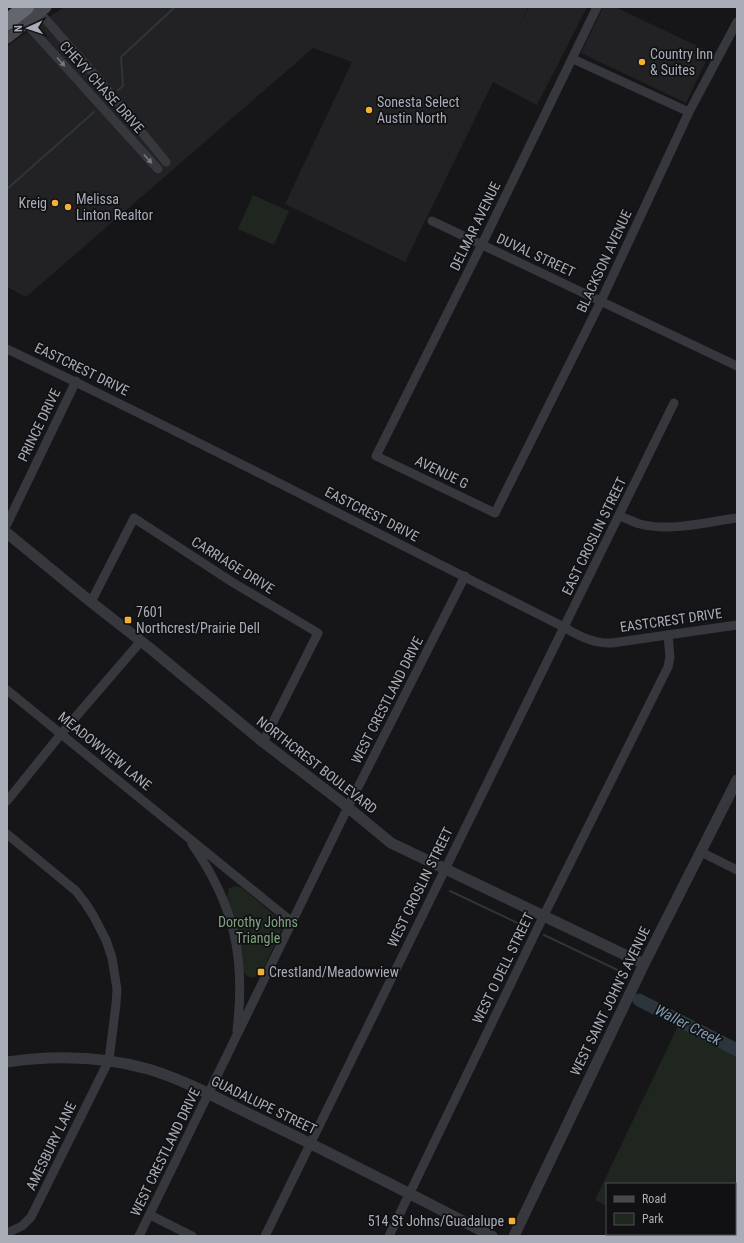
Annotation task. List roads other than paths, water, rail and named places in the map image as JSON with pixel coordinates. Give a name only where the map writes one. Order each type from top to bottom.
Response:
[{"type":"highway","points":[[7,11],[11,7]]},
{"type":"highway","points":[[7,22],[37,9]]},
{"type":"main road","points":[[7,36],[26,23],[37,9]]},
{"type":"street","name":"DELMAR AVENUE","points":[[376,456],[482,245],[597,7]]},
{"type":"street","name":"CHEVY CHASE DRIVE","points":[[37,9],[101,82],[166,162]]},
{"type":"street","name":"BLACKSON AVENUE","points":[[495,513],[601,301],[690,112],[737,22]]},
{"type":"street","name":"CHEVY CHASE DRIVE","points":[[26,23],[158,169]]},
{"type":"street","points":[[572,59],[690,112]]},
{"type":"street","name":"DUVAL STREET","points":[[432,221],[737,366]]},
{"type":"street","name":"EASTCREST DRIVE","points":[[7,348],[76,381],[465,576],[574,633],[592,640],[605,643],[737,625]]},
{"type":"street","name":"PRINCE DRIVE","points":[[7,524],[76,381]]},
{"type":"street","name":"EAST CROSLIN STREET","points":[[537,681],[674,403]]},
{"type":"street","name":"AVENUE G","points":[[376,456],[495,513]]},
{"type":"street","points":[[619,516],[640,524],[658,526],[676,526],[737,518]]},
{"type":"street","name":"CARRIAGE DRIVE","points":[[91,602],[134,518],[232,582],[318,633],[263,742]]},
{"type":"street","name":"NORTHCREST BOULEVARD","points":[[7,533],[263,742],[348,807],[391,843],[644,964]]},
{"type":"street","name":"WEST CRESTLAND DRIVE","points":[[139,1236],[348,807],[465,576]]},
{"type":"street","name":"WEST O DELL STREET","points":[[389,1236],[543,917],[668,667],[670,657],[668,635]]},
{"type":"street","points":[[7,801],[61,734],[141,641]]},
{"type":"street","name":"WEST CROSLIN STREET","points":[[265,1236],[537,681]]},
{"type":"street","name":"MEADOWVIEW LANE","points":[[7,690],[292,922]]},
{"type":"street","name":"WEST SAINT JOHN'S AVENUE","points":[[514,1236],[644,964],[737,780]]},
{"type":"street","name":"AMESBURY LANE","points":[[7,834],[76,891],[93,915],[106,940],[112,958],[117,990],[109,1060],[31,1217],[22,1226],[7,1233]]},
{"type":"street","name":"MEADOWVIEW LANE","points":[[186,835],[216,883],[228,910],[235,936],[240,982],[239,1010],[235,1040]]},
{"type":"street","points":[[701,852],[737,870]]},
{"type":"street","name":"GUADALUPE STREET","points":[[7,1062],[51,1057],[109,1060],[149,1069],[167,1075],[310,1144],[492,1236]]},
{"type":"street","points":[[150,1215],[192,1236]]},
{"type":"waterway","points":[[118,90],[123,86],[121,57],[175,7]]},
{"type":"waterway","points":[[7,189],[94,112]]},
{"type":"waterway","name":"Waller Creek","points":[[450,891],[528,928]]},
{"type":"waterway","name":"Waller Creek","points":[[544,935],[626,974]]},
{"type":"waterway","name":"Waller Creek","points":[[639,1000],[737,1050]]},
{"type":"place","name":"Country Inn & Suites","points":[[642,62]]},
{"type":"place","name":"Sonesta Select Austin North","points":[[369,110]]},
{"type":"place","name":"Kreig","points":[[55,203]]},
{"type":"place","name":"Melissa Linton Realtor","points":[[68,207]]},
{"type":"place","name":"7601 Northcrest/Prairie Dell","points":[[128,620]]},
{"type":"place","name":"Crestland/Meadowview","points":[[261,972]]},
{"type":"place","name":"514 St Johns/Guadalupe","points":[[512,1221]]},
{"type":"park label","name":"Dorothy Johns Triangle","points":[[258,930]]}]
